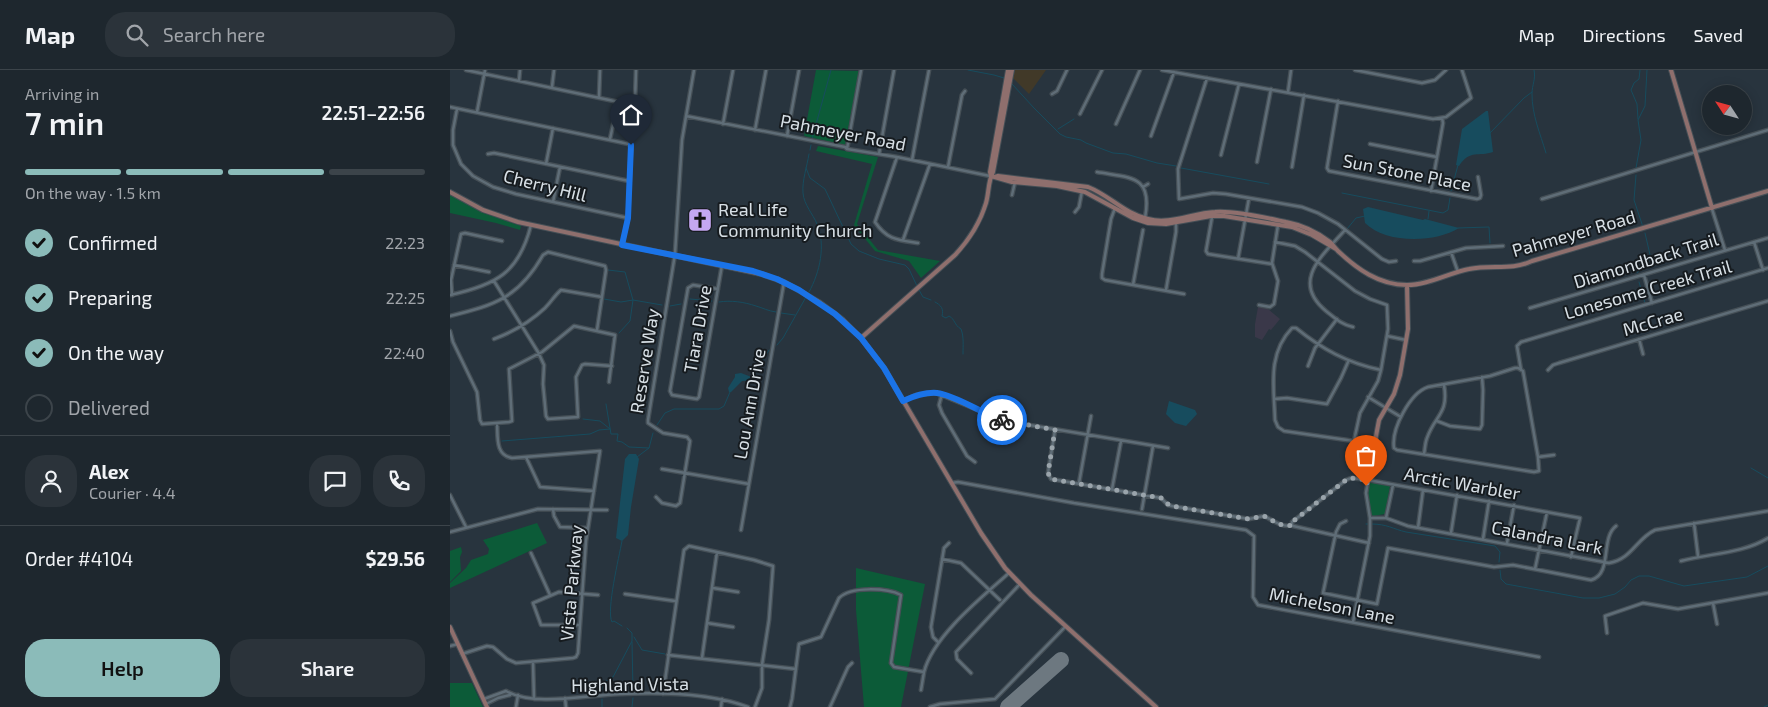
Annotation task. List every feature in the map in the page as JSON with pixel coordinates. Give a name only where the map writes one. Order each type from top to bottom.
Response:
[{"type":"street","points":[[466,70],[485,72],[519,81],[634,104],[636,70]]},
{"type":"street","points":[[519,81],[520,70]]},
{"type":"street","points":[[552,87],[554,70]]},
{"type":"street","points":[[599,98],[600,70]]},
{"type":"street","points":[[675,254],[682,140],[694,70]]},
{"type":"street","points":[[723,124],[733,70]]},
{"type":"street","points":[[754,130],[766,70]]},
{"type":"street","points":[[787,136],[799,70]]},
{"type":"street","points":[[847,149],[861,70]]},
{"type":"street","points":[[879,154],[894,70]]},
{"type":"street","points":[[912,160],[929,70]]},
{"type":"street","points":[[1052,94],[1057,90],[1067,70]]},
{"type":"street","points":[[1080,114],[1102,70]]},
{"type":"street","points":[[1116,124],[1140,70]]},
{"type":"street","points":[[1162,70],[1429,119],[1442,118],[1471,97],[1462,70]]},
{"type":"street","points":[[1288,92],[1291,70]]},
{"type":"street","points":[[1355,70],[1422,83],[1434,80],[1446,70]]},
{"type":"street","points":[[1671,70],[1725,250]]},
{"type":"street","points":[[477,112],[485,72]]},
{"type":"street","points":[[861,338],[955,255],[969,238],[984,208],[993,177],[1009,72]]},
{"type":"street","points":[[1151,136],[1174,72]]},
{"type":"street","points":[[1207,78],[1180,164],[1178,185],[1178,196],[1180,199],[1217,193],[1294,205],[1331,220],[1382,259],[1389,262],[1396,261]]},
{"type":"street","points":[[1221,155],[1239,84]]},
{"type":"street","points":[[1257,162],[1271,89]]},
{"type":"street","points":[[948,167],[962,95],[965,91]]},
{"type":"street","points":[[1292,167],[1304,95]]},
{"type":"street","name":"Sun Stone Place","points":[[1338,101],[1328,171],[1477,199],[1481,195],[1478,177]]},
{"type":"street","points":[[610,140],[618,102]]},
{"type":"street","points":[[450,107],[628,143],[631,146],[628,218],[622,245]]},
{"type":"street","name":"Cherry Hill","points":[[457,108],[452,130],[453,145],[459,161],[476,178],[502,190],[628,218]]},
{"type":"street","name":"Pahmeyer Road","points":[[686,116],[847,149],[948,167],[998,179],[1096,191],[1116,206],[1144,220],[1175,221],[1228,212],[1307,229],[1373,277],[1389,283],[1407,285],[1418,284],[1477,268],[1521,266],[1532,261],[1768,191]]},
{"type":"street","points":[[1431,191],[1443,122],[1442,118]]},
{"type":"street","points":[[546,164],[553,128]]},
{"type":"street","points":[[1542,198],[1768,130]]},
{"type":"street","points":[[1370,144],[1437,157]]},
{"type":"street","points":[[488,154],[494,153],[629,181]]},
{"type":"street","points":[[897,157],[875,222],[887,236],[918,243]]},
{"type":"street","points":[[903,240],[930,164]]},
{"type":"street","points":[[553,202],[560,167]]},
{"type":"street","points":[[1097,172],[1131,178],[1143,187],[1148,198],[1144,220]]},
{"type":"street","name":"Pahmeyer Road","points":[[993,177],[1057,183],[1082,189]]},
{"type":"street","points":[[1012,195],[1015,182]]},
{"type":"street","points":[[1143,187],[1148,184]]},
{"type":"street","points":[[1075,212],[1079,207],[1082,189]]},
{"type":"street","points":[[450,192],[490,214],[530,225],[753,271],[784,282],[826,306],[861,338],[884,368],[987,544],[1009,572],[1156,707]]},
{"type":"street","points":[[1238,259],[1249,198]]},
{"type":"street","points":[[1116,206],[1111,219],[1102,278],[1184,294]]},
{"type":"street","points":[[1211,214],[1207,254],[1272,264]]},
{"type":"street","points":[[1166,290],[1176,232],[1175,221]]},
{"type":"street","points":[[1259,305],[1273,306],[1278,281],[1272,264],[1278,223]]},
{"type":"street","points":[[502,241],[461,234],[451,283],[451,295],[478,289],[494,281],[509,269],[520,255],[526,243],[530,225]]},
{"type":"street","points":[[1133,285],[1143,230]]},
{"type":"street","points":[[1345,230],[1331,245],[1311,274],[1311,292],[1316,302],[1337,319],[1353,327]]},
{"type":"street","name":"Diamondback Trail","points":[[1530,308],[1768,238]]},
{"type":"street","points":[[1275,242],[1300,249],[1359,293],[1387,305],[1388,325],[1381,370],[1378,381],[1360,413],[1354,442],[1282,430],[1275,423],[1273,370],[1275,356],[1281,341],[1293,328],[1318,345],[1348,361],[1381,370]]},
{"type":"street","points":[[1754,242],[1763,270]]},
{"type":"street","points":[[1414,261],[1420,262],[1473,247],[1503,246]]},
{"type":"street","points":[[450,316],[483,308],[505,298],[528,278],[546,252],[605,266],[597,330]]},
{"type":"street","points":[[1451,252],[1458,272]]},
{"type":"street","name":"Reserve Way","points":[[656,497],[662,503],[678,505],[690,438],[664,433],[648,423],[675,254]]},
{"type":"street","name":"Tiara Drive","points":[[718,288],[693,284],[688,288],[670,392],[674,395],[699,398],[718,288],[722,264]]},
{"type":"street","points":[[454,265],[489,272]]},
{"type":"street","name":"Lonesome Creek Trail","points":[[1521,370],[1517,344],[1768,268]]},
{"type":"street","points":[[1644,274],[1652,303]]},
{"type":"street","points":[[494,281],[540,354],[544,367],[543,388],[548,419],[578,417],[576,380],[580,366],[584,364],[612,366]]},
{"type":"street","name":"Lou Ann Drive","points":[[741,530],[784,282]]},
{"type":"street","points":[[1353,622],[1369,543],[1370,518],[1366,492],[1377,424],[1398,385],[1408,320],[1407,285]]},
{"type":"street","points":[[494,339],[522,326],[539,314],[561,290],[602,297]]},
{"type":"street","name":"McCrae","points":[[1548,370],[1552,365],[1768,301]]},
{"type":"street","points":[[1308,366],[1318,345],[1337,319]]},
{"type":"street","points":[[450,331],[453,342],[477,392],[481,423],[512,421],[509,369],[540,354],[574,326],[616,335],[609,382]]},
{"type":"street","points":[[1387,336],[1406,340]]},
{"type":"street","points":[[1639,339],[1643,354]]},
{"type":"street","points":[[1274,398],[1327,404],[1340,381],[1348,361]]},
{"type":"street","points":[[1515,368],[1521,370],[1540,469],[1534,472],[1394,448],[1395,433],[1401,417],[1419,392],[1428,387],[1482,378],[1515,368]]},
{"type":"street","points":[[1437,421],[1450,426],[1480,429],[1482,425],[1482,378]]},
{"type":"street","points":[[1424,454],[1427,438],[1445,402],[1444,385]]},
{"type":"street","points":[[903,401],[916,395],[927,393],[942,394],[1005,421],[1168,448]]},
{"type":"street","points":[[942,394],[939,405],[942,413],[966,456],[975,462]]},
{"type":"street","points":[[1368,397],[1401,417]]},
{"type":"street","points":[[1079,483],[1091,416]]},
{"type":"street","points":[[497,423],[498,444],[503,454],[506,457],[512,458],[526,457],[540,487],[594,491]]},
{"type":"street","points":[[1055,430],[1048,477],[1051,479],[1161,498],[1172,506],[1249,519],[1264,516],[1276,523],[1287,526],[1292,525],[1369,543]]},
{"type":"street","points":[[1112,489],[1121,440]]},
{"type":"street","points":[[1142,509],[1153,446]]},
{"type":"street","name":"Vista Parkway","points":[[462,654],[487,646],[493,647],[513,662],[533,662],[576,657],[588,528],[600,451],[526,457]]},
{"type":"street","points":[[1538,457],[1554,455]]},
{"type":"street","points":[[662,469],[749,484]]},
{"type":"street","name":"Arctic Warbler","points":[[1292,525],[1292,522],[1351,478],[1580,518],[1571,556]]},
{"type":"street","name":"Michelson Lane","points":[[951,484],[958,482],[1074,504],[1246,530],[1251,533],[1254,540],[1253,597],[1255,602],[1260,605],[1539,657]]},
{"type":"street","points":[[1386,518],[1393,485]]},
{"type":"street","points":[[1418,528],[1423,490]]},
{"type":"street","points":[[450,495],[466,527]]},
{"type":"street","points":[[1450,533],[1457,495]]},
{"type":"street","points":[[1483,539],[1489,501]]},
{"type":"street","points":[[1507,543],[1514,505]]},
{"type":"street","points":[[554,509],[554,516],[560,527],[588,528]]},
{"type":"street","points":[[450,532],[538,510],[607,510]]},
{"type":"street","name":"Calandra Lark","points":[[1370,518],[1386,518],[1418,528],[1507,543],[1604,563],[1624,558],[1650,532],[1768,511]]},
{"type":"street","points":[[1535,569],[1547,512]]},
{"type":"street","points":[[1346,521],[1340,524],[1335,535],[1323,593],[1377,604],[1388,548],[1494,567],[1508,564],[1591,580],[1597,578],[1602,572],[1611,531],[1616,526]]},
{"type":"street","points":[[1694,523],[1698,556]]},
{"type":"street","points":[[1681,561],[1698,556],[1747,548],[1768,538]]},
{"type":"street","points":[[938,642],[933,637],[931,627],[944,548],[949,543]]},
{"type":"street","points":[[663,694],[675,601],[684,550],[689,546],[773,566],[769,620],[762,665],[762,688],[755,707]]},
{"type":"street","points":[[702,658],[717,552]]},
{"type":"street","points":[[531,553],[550,595]]},
{"type":"street","points":[[942,559],[961,563],[1000,600]]},
{"type":"street","points":[[921,690],[930,654],[938,642],[1009,572]]},
{"type":"street","points":[[971,673],[957,659],[956,652],[1020,584]]},
{"type":"street","points":[[712,588],[738,592]]},
{"type":"street","points":[[790,707],[799,644],[821,637],[839,598],[846,593],[875,590],[901,595],[891,663],[894,667],[924,672]]},
{"type":"street","points":[[579,625],[541,625],[533,603],[559,592],[598,595]]},
{"type":"street","points":[[643,596],[644,592]]},
{"type":"street","points":[[1607,634],[1605,616],[1643,603],[1674,609],[1768,593]]},
{"type":"street","points":[[625,594],[675,601]]},
{"type":"street","points":[[1713,603],[1716,624]]},
{"type":"street","points":[[707,623],[733,626]]},
{"type":"street","points":[[930,707],[940,704],[995,699],[1066,626]]},
{"type":"street","points":[[450,627],[485,703]]},
{"type":"street","points":[[450,646],[458,644]]},
{"type":"street","points":[[668,655],[796,669]]},
{"type":"street","points":[[533,662],[534,699]]},
{"type":"street","points":[[831,707],[852,663]]},
{"type":"street","name":"Highland Vista","points":[[485,703],[512,694],[534,699],[620,694],[663,694],[722,699],[748,707]]},
{"type":"street","points":[[516,707],[518,695]]},
{"type":"street","points":[[565,698],[566,707]]},
{"type":"street","points":[[721,707],[722,699]]},
{"type":"shaded area","points":[[1015,70],[1046,70],[1029,94],[1013,78]]},
{"type":"shaded area","points":[[1258,307],[1268,309],[1280,319],[1271,330],[1269,329],[1262,340],[1255,337]]},
{"type":"green space","points":[[816,70],[859,71],[845,145],[804,136]]},
{"type":"green space","points":[[818,146],[878,157],[857,224],[878,250],[940,261],[921,278],[909,261],[875,251],[854,225],[872,164],[816,151]]},
{"type":"green space","points":[[450,195],[481,212],[521,226],[520,230],[450,213]]},
{"type":"green space","points":[[1369,481],[1390,486],[1385,514],[1373,516],[1371,514],[1367,496]]},
{"type":"green space","points":[[537,523],[547,543],[450,588],[450,583],[466,568],[471,560],[488,554],[489,549],[483,540]]},
{"type":"green space","points":[[461,547],[461,571],[450,582],[450,551]]},
{"type":"green space","points":[[856,568],[925,584],[901,707],[864,707],[856,610]]},
{"type":"green space","points":[[450,683],[472,683],[483,707],[450,707]]},
{"type":"water","points":[[1488,111],[1493,152],[1471,155],[1459,166],[1456,165],[1462,129]]},
{"type":"water","points":[[1368,207],[1459,228],[1449,233],[1424,239],[1398,238],[1385,235],[1365,223],[1363,209]]},
{"type":"water","points":[[741,373],[754,378],[754,380],[742,381],[729,392],[728,388],[735,374]]},
{"type":"water","points":[[1169,401],[1195,410],[1197,414],[1186,426],[1175,423],[1166,414]]},
{"type":"water","points":[[629,454],[636,454],[639,459],[628,535],[622,541],[616,538],[625,459]]},
{"type":"waterway","points":[[812,139],[831,70]]},
{"type":"waterway","points":[[968,70],[1004,78]]},
{"type":"waterway","points":[[1534,70],[1533,109],[1546,153]]},
{"type":"waterway","points":[[1638,119],[1637,104],[1631,90],[1634,83],[1639,79],[1640,70]]},
{"type":"waterway","points":[[1636,168],[1641,140],[1638,120],[1645,106],[1647,70]]},
{"type":"waterway","points":[[1012,84],[1060,134],[1113,153],[1126,154],[1157,163],[1176,166]]},
{"type":"waterway","points":[[1490,133],[1532,92]]},
{"type":"waterway","points":[[1058,129],[1074,119]]},
{"type":"waterway","points":[[810,150],[811,145]]},
{"type":"waterway","points":[[809,154],[803,193],[805,202],[820,232],[821,241],[819,267],[809,292]]},
{"type":"waterway","points":[[1451,191],[1458,165]]},
{"type":"waterway","points":[[806,168],[810,178],[825,189],[851,244],[859,251],[879,259],[905,265],[917,286]]},
{"type":"waterway","points":[[1181,168],[1269,184]]},
{"type":"waterway","points":[[1636,175],[1634,200],[1643,227]]},
{"type":"waterway","points":[[1342,193],[1443,213],[1448,210],[1450,198]]},
{"type":"waterway","points":[[1428,219],[1429,211]]},
{"type":"waterway","points":[[1347,229],[1356,218],[1365,216]]},
{"type":"waterway","points":[[1458,228],[1489,227],[1490,243]]},
{"type":"waterway","points":[[1637,273],[1651,259],[1645,233]]},
{"type":"waterway","points":[[608,270],[625,272],[633,300],[630,321],[619,333]]},
{"type":"waterway","points":[[1639,282],[1645,303]]},
{"type":"waterway","points":[[919,290],[923,297],[931,300]]},
{"type":"waterway","points":[[777,345],[783,338],[806,297]]},
{"type":"waterway","points":[[604,299],[621,302],[633,300],[662,305]]},
{"type":"waterway","points":[[690,299],[712,301]]},
{"type":"waterway","points":[[719,302],[742,302],[776,312]]},
{"type":"waterway","points":[[935,302],[942,307],[942,316],[946,318],[951,317],[961,329],[963,354]]},
{"type":"waterway","points":[[670,306],[681,304]]},
{"type":"waterway","points":[[781,313],[795,315]]},
{"type":"waterway","points":[[753,377],[769,350]]},
{"type":"waterway","points":[[657,425],[665,413],[674,409],[719,409],[724,406],[730,392]]},
{"type":"waterway","points":[[606,404],[611,434],[618,434],[617,441],[629,447],[649,448],[653,433]]},
{"type":"waterway","points":[[583,419],[600,421],[610,429]]},
{"type":"waterway","points":[[502,441],[590,434],[599,430],[610,429]]},
{"type":"waterway","points":[[637,457],[649,448]]},
{"type":"waterway","points":[[1751,468],[1768,478]]},
{"type":"waterway","points":[[1372,524],[1406,532],[1495,546],[1500,552],[1499,562]]},
{"type":"waterway","points":[[622,541],[611,607],[612,622],[614,621],[622,626]]},
{"type":"waterway","points":[[1500,570],[1501,579],[1506,584],[1583,598],[1599,598],[1615,594],[1631,580],[1639,576],[1649,576],[1684,586],[1747,577],[1768,566]]},
{"type":"waterway","points":[[602,690],[603,683],[613,677],[632,641],[632,633],[627,628]]},
{"type":"waterway","points":[[634,637],[642,650],[665,654]]},
{"type":"waterway","points":[[632,642],[633,689]]},
{"type":"waterway","points":[[632,707],[633,698]]},
{"type":"waterway","points":[[602,699],[602,707]]},
{"type":"waterway","points":[[1764,707],[1768,705]]},
{"type":"runway","points":[[1008,707],[1061,660]]},
{"type":"way so far","points":[[1002,420],[1055,430],[1048,473],[1051,479],[1161,498],[1168,505],[1172,506],[1249,519],[1264,516],[1276,523],[1287,526],[1292,525],[1292,522],[1346,480],[1351,478],[1368,480],[1366,486]]},
{"type":"place","name":"Real Life Community Church","points":[[700,220]]},
{"type":"route","points":[[631,145],[628,218],[622,245],[753,271],[784,282],[819,302],[861,338],[884,368],[903,401],[916,395],[936,393],[1002,420]]}]
